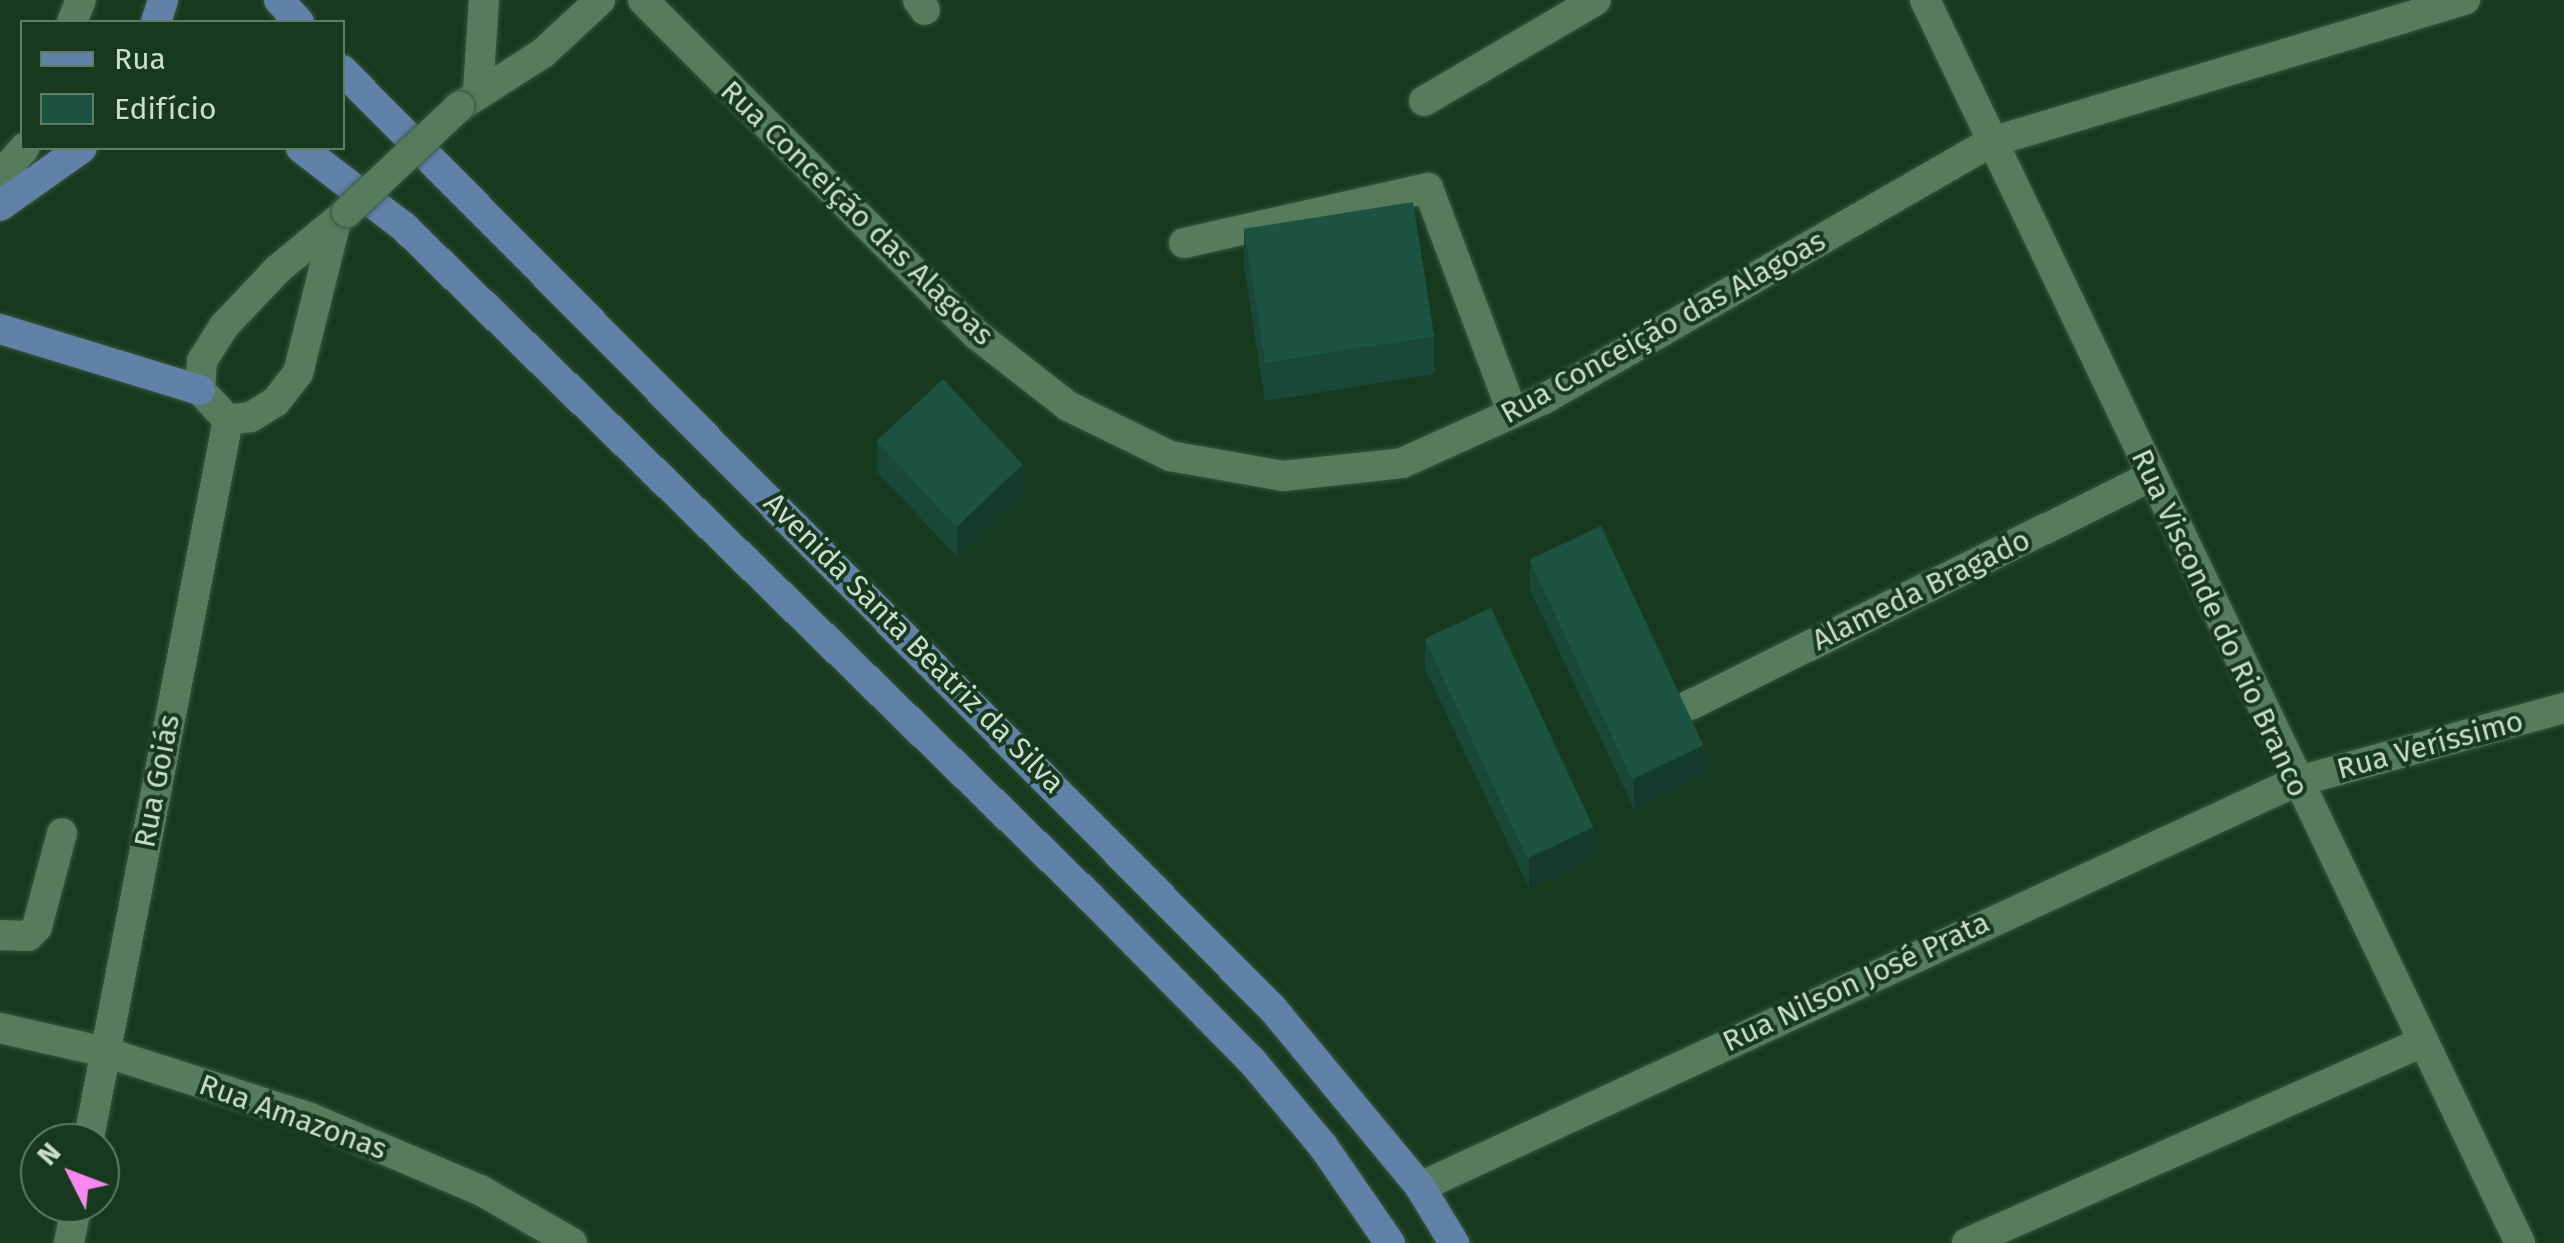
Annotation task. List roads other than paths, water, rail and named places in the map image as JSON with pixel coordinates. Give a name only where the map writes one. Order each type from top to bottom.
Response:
[{"type":"main road","points":[[279,0],[297,20]]},
{"type":"main road","name":"Avenida Santa Beatriz da Silva","points":[[345,73],[576,312],[1054,781],[1274,1009],[1420,1187],[1454,1243]]},
{"type":"main road","points":[[0,206],[79,150]]},
{"type":"main road","name":"Avenida Santa Beatriz da Silva","points":[[304,150],[404,228],[1091,898],[1251,1060],[1323,1146],[1390,1243]]},
{"type":"main road","points":[[0,329],[200,390]]},
{"type":"street","points":[[469,100],[484,0]]},
{"type":"street","points":[[341,218],[298,373],[275,402],[251,417],[228,420],[200,390],[202,362],[224,326],[278,270],[341,218],[469,100],[543,53],[600,0]]},
{"type":"street","name":"Rua Conceição das Alagoas","points":[[644,0],[977,335],[1068,406],[1170,456],[1283,476],[1402,464],[1512,412],[1991,142],[2358,13],[2465,0]]},
{"type":"street","points":[[1424,101],[1596,0]]},
{"type":"street","name":"Rua Visconde do Rio Branco","points":[[1926,0],[2420,1043],[2520,1243]]},
{"type":"street","points":[[0,176],[22,150]]},
{"type":"street","points":[[1184,243],[1428,188],[1512,412]]},
{"type":"street","name":"Rua Goiás","points":[[92,1123],[228,420]]},
{"type":"street","name":"Alameda Bragado","points":[[1690,705],[2152,476]]},
{"type":"street","name":"Rua Veríssimo","points":[[2296,782],[2564,708]]},
{"type":"street","name":"Rua Nilson José Prata","points":[[1420,1187],[2296,782]]},
{"type":"street","points":[[0,935],[28,936],[38,927],[62,833]]},
{"type":"street","name":"Rua Amazonas","points":[[0,1028],[105,1052],[310,1118],[480,1190],[572,1243]]},
{"type":"street","points":[[1967,1243],[2420,1043]]}]
